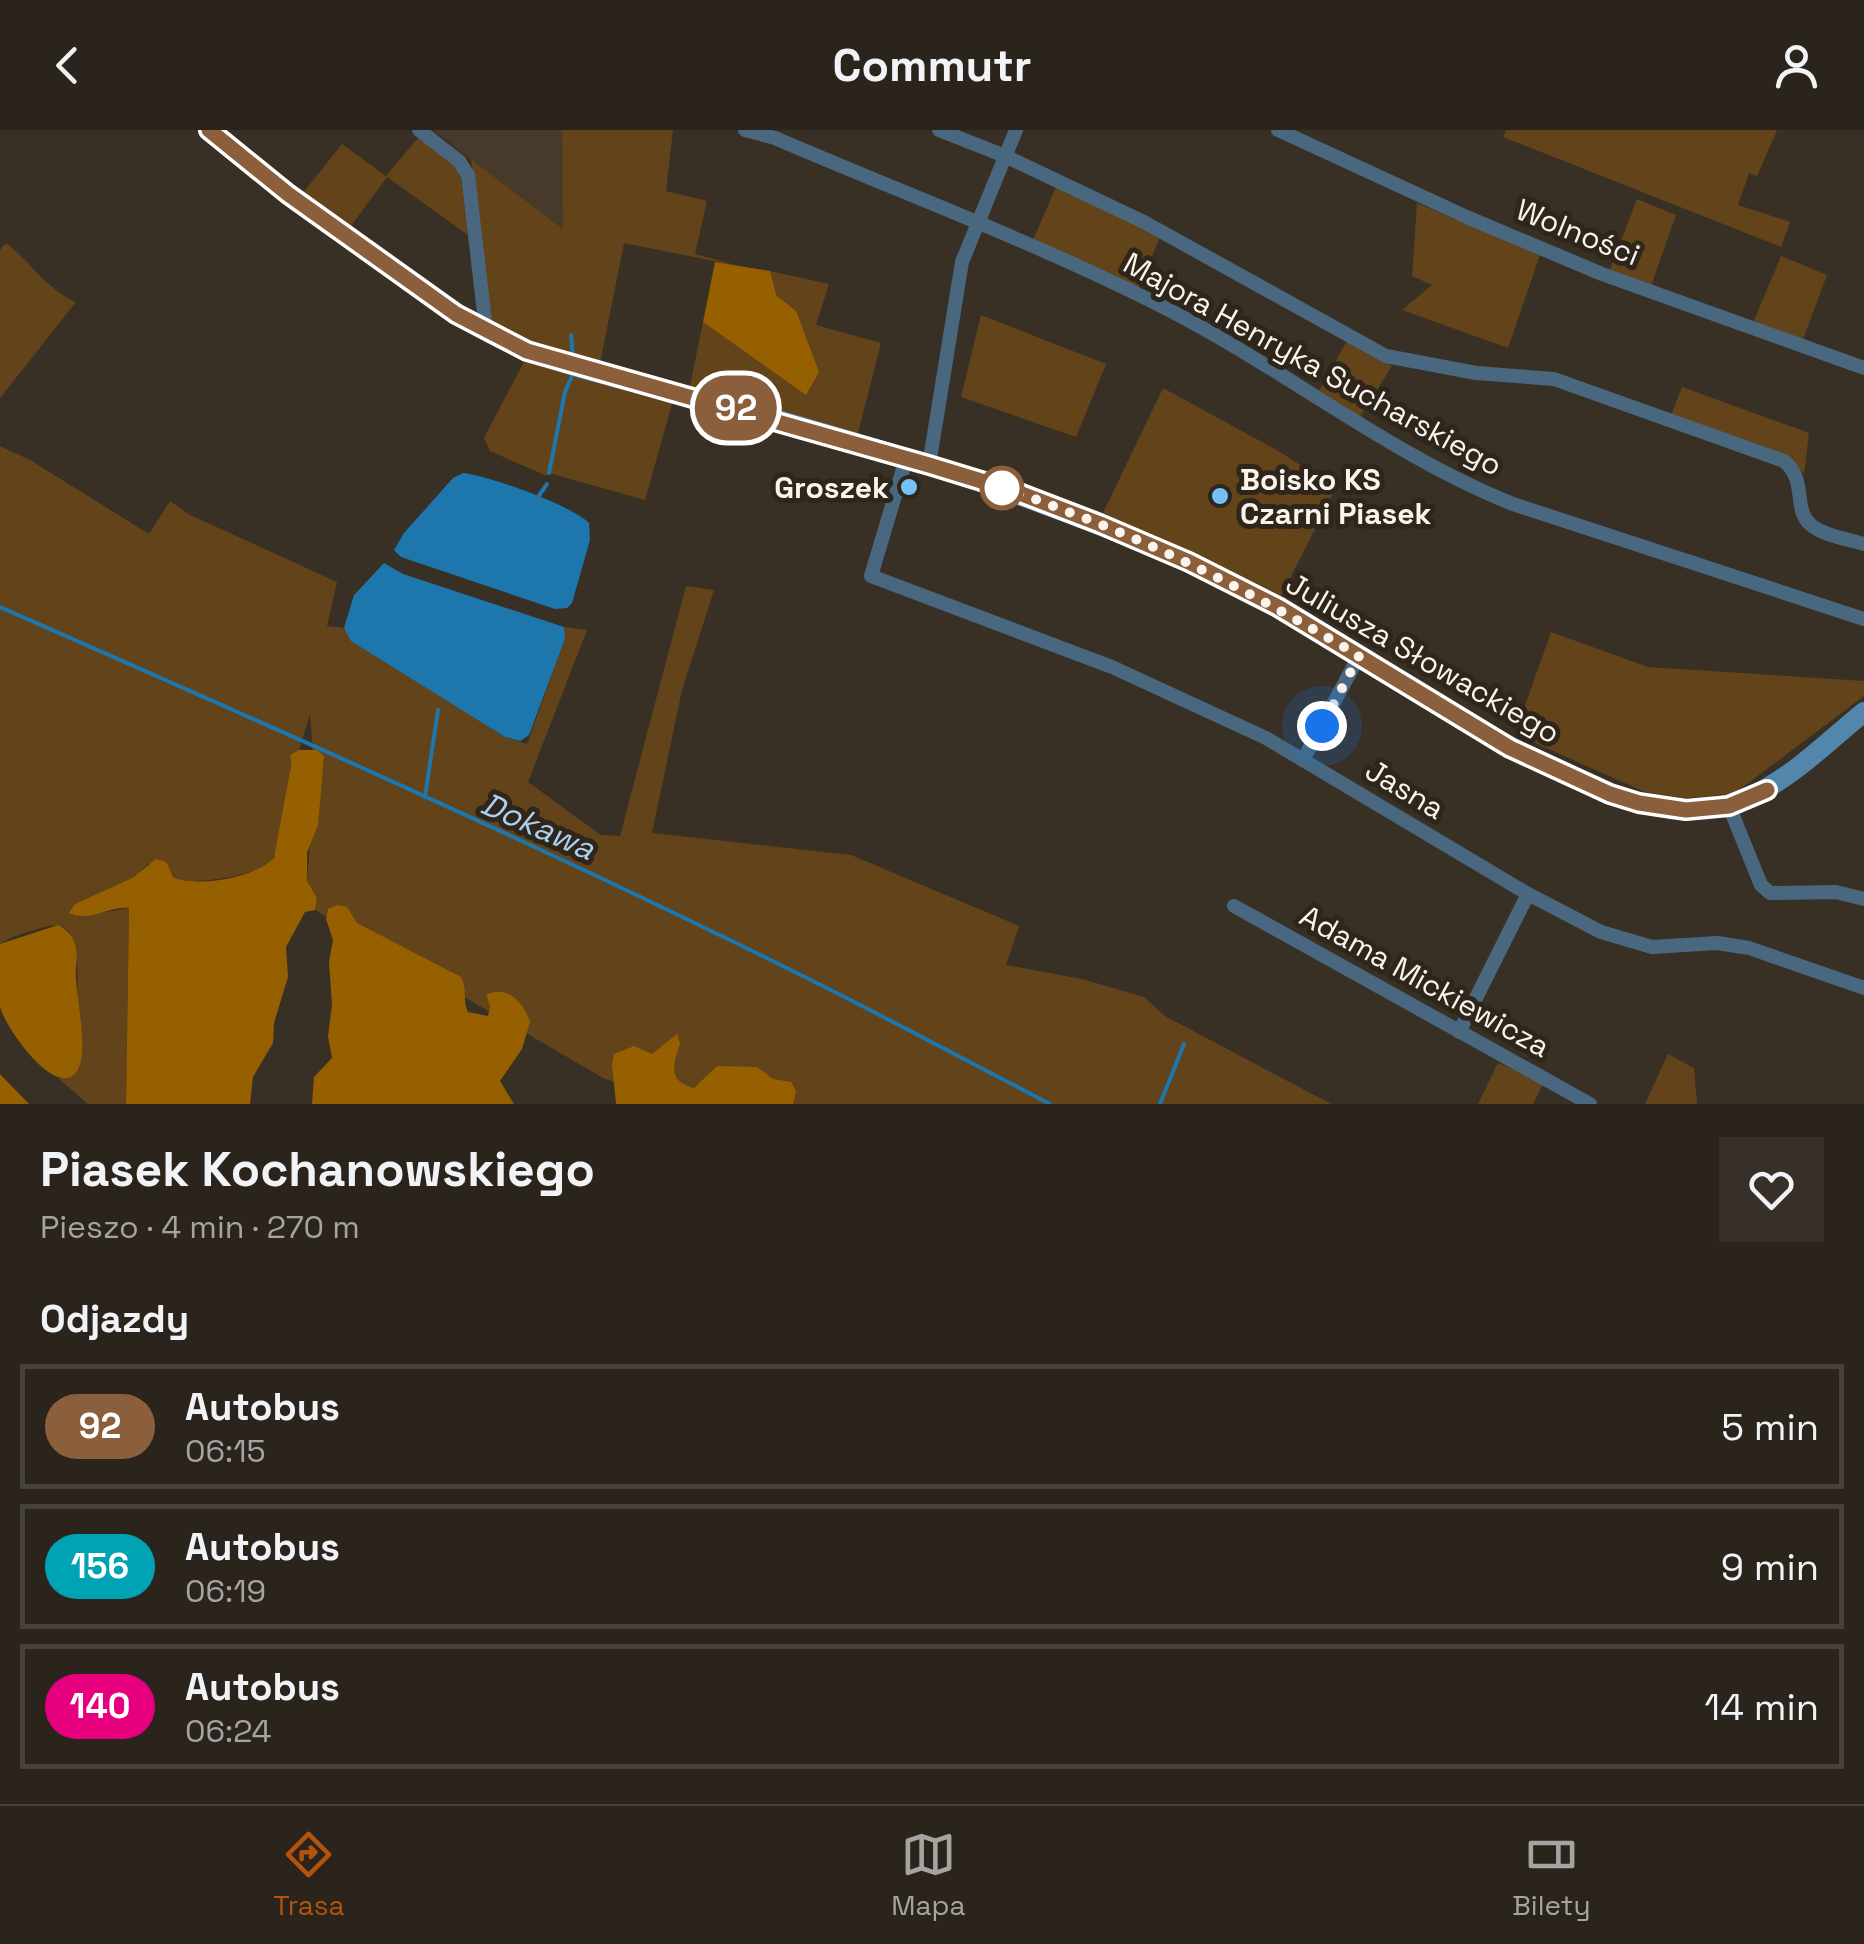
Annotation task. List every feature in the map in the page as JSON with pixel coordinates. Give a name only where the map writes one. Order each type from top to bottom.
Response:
[{"type":"street","name":"Juliusza Słowackiego","points":[[209,130],[288,194],[456,314],[527,351],[1014,491],[1189,562],[1278,607],[1510,748],[1610,794],[1667,808],[1729,806],[1767,790],[1864,712]]},
{"type":"street","points":[[420,130],[466,167],[486,330]]},
{"type":"street","name":"Majora Henryka Sucharskiego","points":[[745,130],[775,138],[976,222],[1172,312],[1458,482],[1864,619]]},
{"type":"street","points":[[939,130],[1005,156],[1174,238],[1386,356],[1476,373],[1554,379],[1784,462],[1794,470],[1808,522],[1822,532],[1864,544]]},
{"type":"street","points":[[929,465],[962,262],[1016,130]]},
{"type":"street","name":"Wolności","points":[[1278,130],[1602,274],[1864,368]]},
{"type":"street","name":"Jasna","points":[[906,459],[872,576],[1112,668],[1266,738],[1528,894],[1621,939],[1652,947],[1716,942],[1749,948],[1864,988]]},
{"type":"street","points":[[1303,760],[1359,656]]},
{"type":"street","points":[[1729,806],[1761,885],[1770,892],[1836,892],[1864,899]]},
{"type":"street","points":[[1459,1032],[1528,894]]},
{"type":"street","name":"Adama Mickiewicza","points":[[1234,906],[1590,1104]]},
{"type":"shaded area","points":[[433,130],[562,130],[564,230],[471,159]]},
{"type":"shaded area","points":[[562,130],[673,130],[666,191],[707,201],[695,254],[739,266],[624,243],[600,363],[492,327],[471,159],[563,229]]},
{"type":"shaded area","points":[[1506,130],[1777,130],[1757,176],[1749,173],[1738,205],[1790,222],[1781,247],[1503,137]]},
{"type":"shaded area","points":[[418,138],[455,164],[461,177],[468,235],[387,177],[351,226],[302,194],[342,144],[386,176]]},
{"type":"shaded area","points":[[1057,185],[1161,235],[1138,289],[1033,240]]},
{"type":"shaded area","points":[[1637,199],[1676,215],[1651,286],[1610,270]]},
{"type":"shaded area","points":[[1417,203],[1540,255],[1508,348],[1402,310],[1432,285],[1412,276]]},
{"type":"shaded area","points":[[6,243],[56,290],[76,302],[0,398],[0,250]]},
{"type":"shaded area","points":[[1781,256],[1827,275],[1802,342],[1753,323]]},
{"type":"shaded area","points":[[715,262],[770,271],[777,296],[796,311],[819,372],[806,395],[703,322]]},
{"type":"shaded area","points":[[770,271],[829,284],[816,325],[881,343],[857,437],[690,386],[703,322],[807,394]]},
{"type":"shaded area","points":[[981,315],[1106,364],[1076,437],[961,397]]},
{"type":"shaded area","points":[[1348,339],[1392,366],[1360,417],[1319,391]]},
{"type":"shaded area","points":[[527,356],[674,397],[645,500],[549,473],[569,381],[547,476],[490,451],[484,438]]},
{"type":"shaded area","points":[[1682,387],[1809,433],[1804,474],[1790,459],[1671,415]]},
{"type":"shaded area","name":"Boisko KS Czarni Piasek","points":[[1163,388],[1280,452],[1336,488],[1280,598],[1103,513]]},
{"type":"shaded area","points":[[0,446],[30,460],[149,534],[170,501],[188,514],[337,582],[327,626],[344,628],[352,641],[505,737],[527,744],[565,639],[564,627],[587,630],[528,782],[601,835],[620,836],[686,586],[714,590],[682,690],[652,833],[851,855],[1019,926],[1006,965],[1082,979],[1144,997],[1165,1016],[1331,1104],[699,1104],[605,1079],[315,910],[317,898],[307,881],[310,844],[318,825],[310,714],[299,750],[290,755],[283,826],[276,853],[265,866],[229,877],[190,881],[175,879],[168,870],[148,864],[132,878],[75,904],[79,917],[129,908],[126,1104],[88,1104],[58,1078],[68,1078],[78,978],[77,958],[67,930],[60,926],[37,929],[0,944]]},
{"type":"shaded area","points":[[1551,632],[1648,667],[1864,681],[1864,696],[1735,793],[1682,798],[1645,792],[1515,734]]},
{"type":"shaded area","points":[[299,750],[317,750],[324,756],[318,825],[307,853],[307,881],[317,898],[315,910],[305,912],[286,947],[288,977],[274,1023],[273,1043],[253,1077],[250,1104],[126,1104],[129,908],[84,916],[69,913],[75,904],[132,878],[156,859],[166,862],[174,878],[185,881],[227,879],[265,865],[274,858],[290,755]]},
{"type":"shaded area","points":[[337,905],[347,907],[357,923],[461,977],[468,1012],[488,1016],[486,995],[493,992],[507,993],[519,1002],[530,1022],[522,1049],[500,1081],[514,1104],[312,1104],[314,1077],[332,1058],[328,1036],[333,940],[326,919],[328,909]]},
{"type":"shaded area","points":[[58,925],[72,937],[77,952],[82,1052],[77,1071],[68,1078],[57,1077],[32,1057],[10,1029],[0,1006],[0,944]]},
{"type":"shaded area","points":[[677,1034],[680,1043],[674,1071],[685,1085],[694,1088],[717,1066],[757,1067],[773,1079],[791,1082],[796,1091],[793,1104],[616,1104],[614,1054],[634,1046],[652,1054]]},
{"type":"shaded area","points":[[1668,1054],[1694,1068],[1697,1104],[1645,1104]]},
{"type":"shaded area","points":[[1498,1063],[1544,1082],[1533,1104],[1478,1104]]},
{"type":"shaded area","points":[[0,1074],[29,1104],[0,1104]]},
{"type":"water","points":[[463,473],[529,492],[589,523],[590,540],[572,603],[567,608],[555,609],[401,557],[394,550],[404,533],[453,478]]},
{"type":"water","points":[[384,563],[403,574],[564,627],[565,639],[529,735],[520,741],[505,737],[351,641],[344,628],[354,595]]},
{"type":"waterway","points":[[571,335],[573,358]]},
{"type":"waterway","points":[[549,473],[565,392],[572,376]]},
{"type":"waterway","points":[[538,497],[547,484]]},
{"type":"waterway","name":"Dokawa","points":[[0,607],[607,881],[807,978],[1050,1104]]},
{"type":"waterway","points":[[425,797],[438,710]]},
{"type":"waterway","points":[[1160,1104],[1184,1044]]},
{"type":"bus line","name":"92","points":[[209,130],[288,194],[456,314],[527,351],[929,465],[1014,491],[1100,524],[1189,562],[1278,607],[1510,748],[1610,794],[1686,810],[1729,806],[1767,790]]},
{"type":"place","name":"Groszek","points":[[909,487]]},
{"type":"place","name":"Boisko KS Czarni Piasek","points":[[1220,496]]},
{"type":"route","points":[[1002,488],[1189,562],[1278,607],[1359,656],[1322,726]]}]
